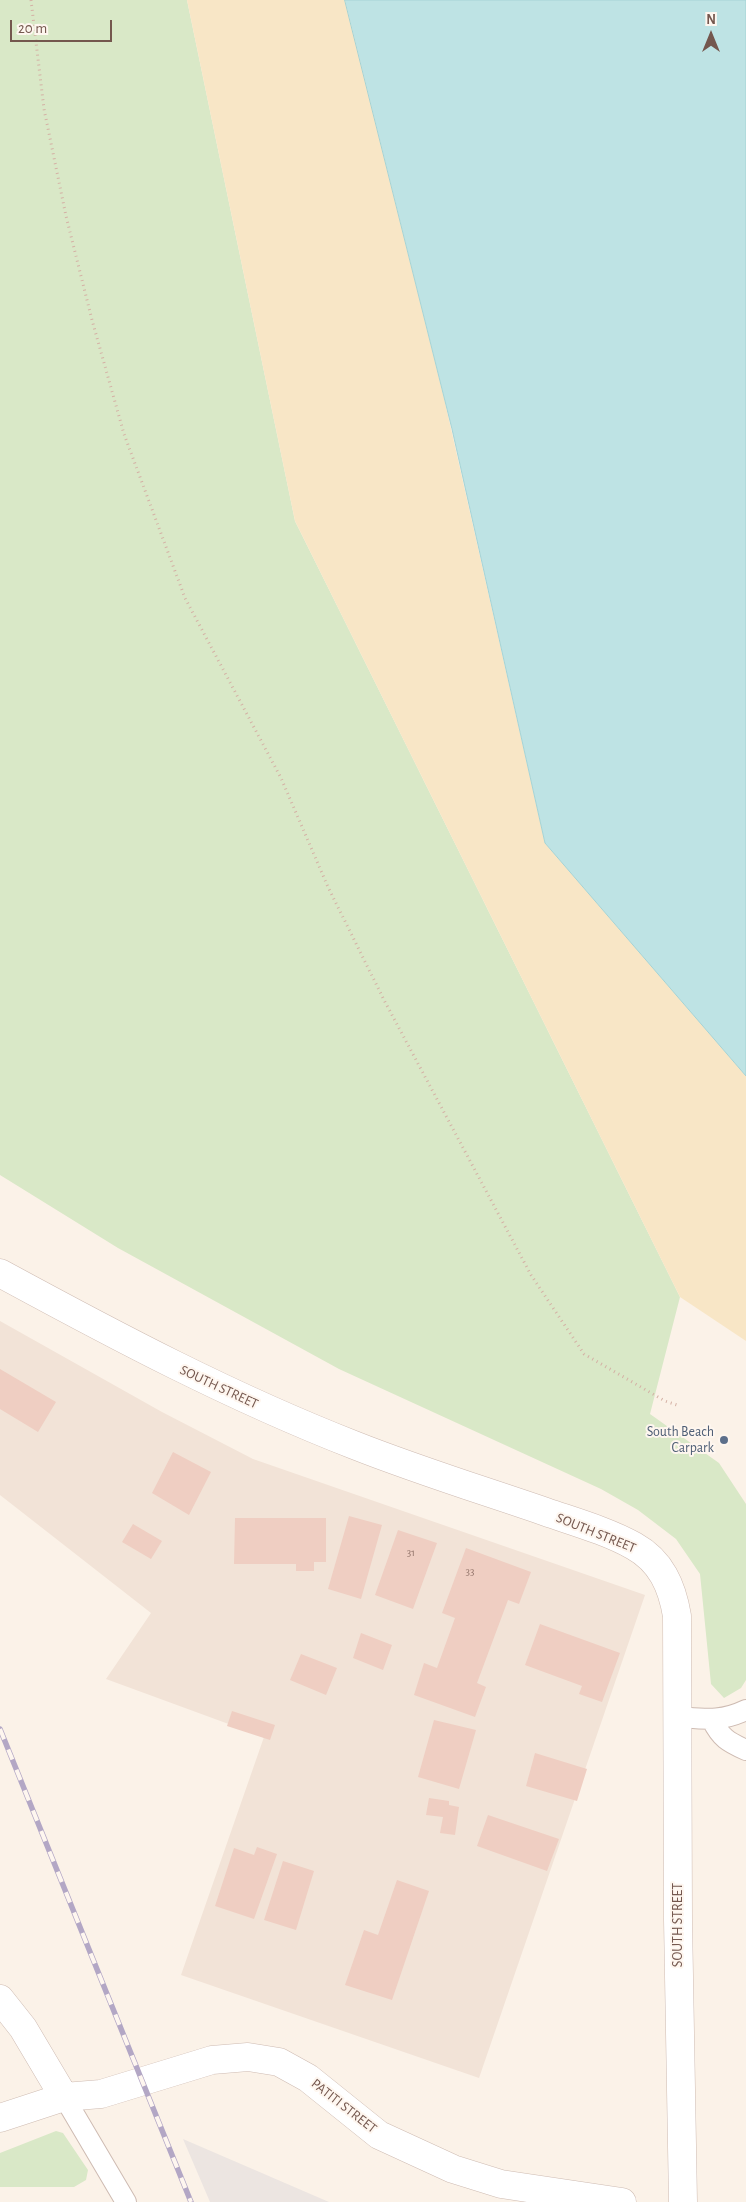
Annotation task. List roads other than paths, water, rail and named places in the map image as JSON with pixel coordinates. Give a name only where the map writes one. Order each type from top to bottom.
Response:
[{"type":"street","name":"SOUTH STREET","points":[[0,1273],[159,1358],[252,1404],[356,1446],[593,1529],[634,1546],[652,1559],[665,1576],[674,1594],[677,1616],[679,1717],[678,1920],[683,2202]]},
{"type":"street","points":[[0,1999],[23,2028],[64,2097]]},
{"type":"street","name":"PATITI STREET","points":[[0,2118],[64,2097],[101,2094],[212,2060],[248,2057],[279,2062],[308,2078],[379,2135],[453,2169],[501,2184],[622,2202]]},
{"type":"lane","points":[[679,1717],[712,1720],[731,1717],[746,1710]]},
{"type":"lane","points":[[712,1720],[719,1734],[729,1742],[746,1750]]},
{"type":"lane","points":[[64,2097],[126,2202]]},
{"type":"water","points":[[345,0],[746,0],[746,1076],[545,843],[452,429]]},
{"type":"railway","points":[[0,1729],[191,2202]]},
{"type":"place","name":"South Beach Carpark","points":[[724,1440]]}]
